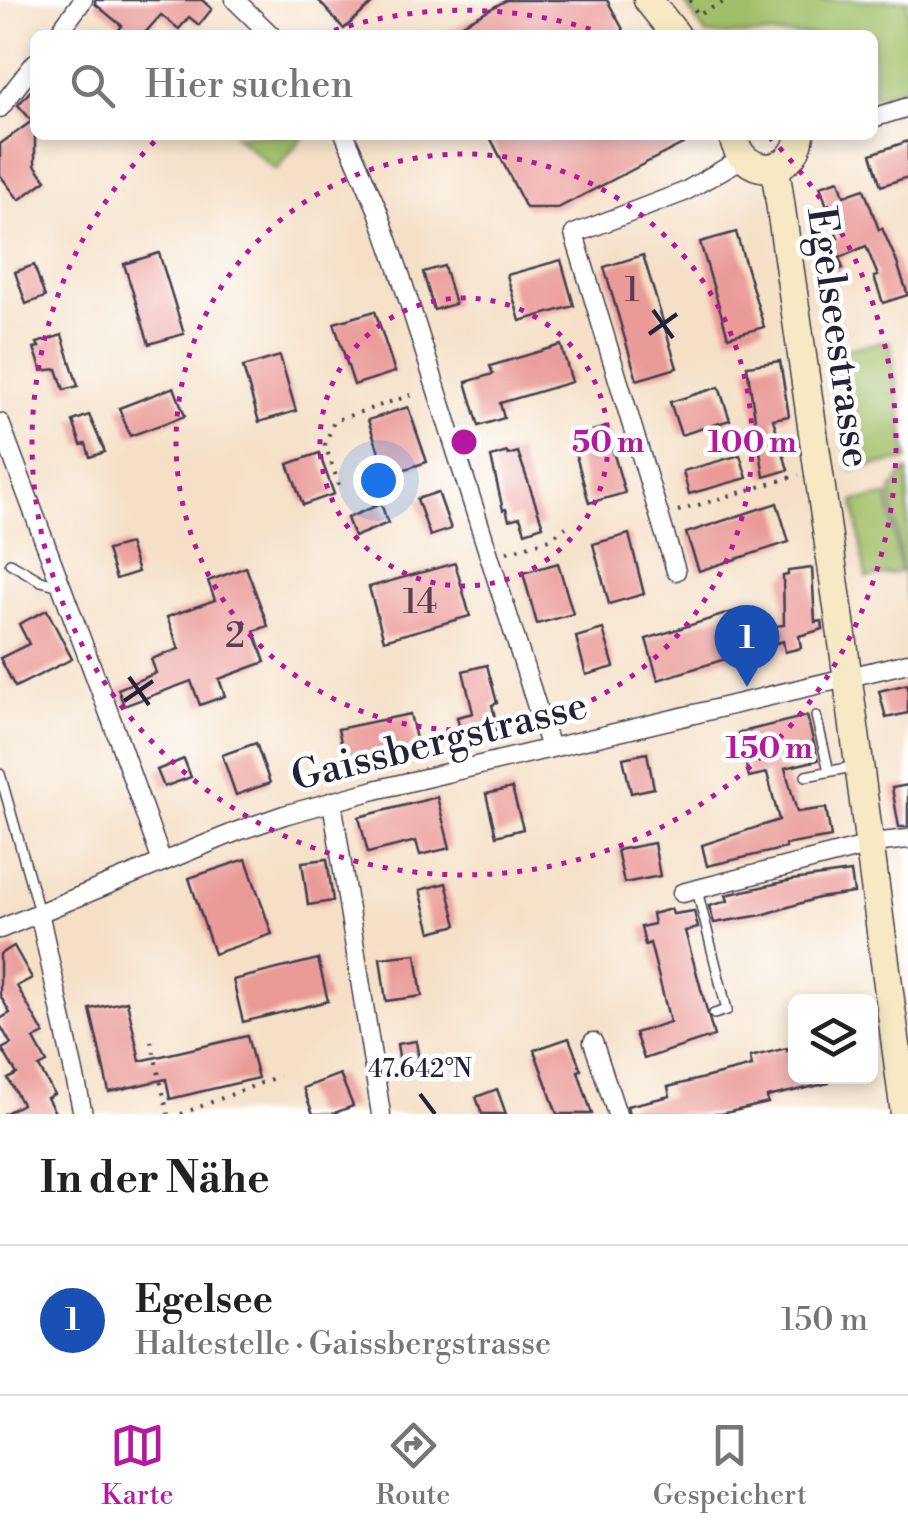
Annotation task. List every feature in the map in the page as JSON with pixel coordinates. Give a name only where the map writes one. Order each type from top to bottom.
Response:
[{"type":"main road","points":[[648,0],[672,30]]},
{"type":"main road","points":[[738,146],[752,165],[775,166],[794,154],[798,140]]},
{"type":"main road","name":"Egelseestrasse","points":[[775,166],[906,1114]]},
{"type":"street","points":[[61,30],[83,0]]},
{"type":"street","points":[[235,0],[266,30]]},
{"type":"street","points":[[0,108],[30,69]]},
{"type":"street","points":[[878,116],[908,107]]},
{"type":"street","points":[[347,140],[378,211],[550,748]]},
{"type":"street","points":[[676,571],[574,234],[684,192],[738,146]]},
{"type":"street","points":[[0,424],[162,862]]},
{"type":"street","name":"Gaissbergstrasse","points":[[0,929],[238,830],[332,801],[908,663]]},
{"type":"street","points":[[332,801],[381,1114]]},
{"type":"street","points":[[689,892],[908,839]]},
{"type":"street","points":[[39,912],[83,1114]]},
{"type":"street","points":[[593,1042],[617,1114]]},
{"type":"lane","points":[[10,563],[41,581],[60,586]]},
{"type":"lane","points":[[816,716],[828,772]]},
{"type":"lane","points":[[806,776],[859,765]]},
{"type":"lane","points":[[0,774],[39,912]]},
{"type":"lane","points":[[689,892],[728,1010],[714,1014]]},
{"type":"path","points":[[690,0],[698,14],[728,0]]},
{"type":"path","points":[[339,485],[325,445],[334,420],[436,386]]},
{"type":"path","points":[[660,516],[818,470]]},
{"type":"path","points":[[490,558],[550,539],[566,527]]},
{"type":"path","points":[[151,1041],[168,1114]]},
{"type":"path","points":[[181,1114],[279,1076]]},
{"type":"green space","points":[[683,0],[908,0],[908,86],[878,95],[878,30],[703,30]]},
{"type":"green space","points":[[240,140],[301,140],[276,170]]},
{"type":"green space","points":[[890,341],[908,460],[852,469],[833,350]]},
{"type":"green space","points":[[908,471],[908,606],[891,491]]},
{"type":"green space","points":[[888,496],[900,572],[866,578],[854,501]]},
{"type":"building","points":[[95,0],[202,0],[212,9],[199,25],[189,17],[179,29],[161,15],[148,30],[118,30],[122,26]]},
{"type":"building","points":[[318,0],[376,0],[344,29]]},
{"type":"building","points":[[507,0],[607,0],[623,30],[451,30]]},
{"type":"building","points":[[30,92],[30,119],[18,105]]},
{"type":"building","points":[[30,122],[35,165],[46,180],[19,200],[0,175],[0,144]]},
{"type":"building","points":[[492,140],[690,140],[558,208],[526,208]]},
{"type":"building","points":[[908,141],[908,177],[881,186],[871,154]]},
{"type":"building","points":[[839,180],[844,196],[864,189],[908,295],[883,303],[866,246],[839,258],[843,268],[822,277],[810,250],[838,238],[820,186]]},
{"type":"building","points":[[736,232],[764,327],[728,337],[700,242]]},
{"type":"building","points":[[159,253],[184,334],[149,344],[124,264]]},
{"type":"building","points":[[643,255],[677,368],[637,380],[604,267]]},
{"type":"building","points":[[561,260],[574,306],[520,321],[507,275]]},
{"type":"building","points":[[34,265],[45,297],[26,304],[15,272]]},
{"type":"building","points":[[444,266],[455,304],[434,310],[423,272]]},
{"type":"building","points":[[375,311],[395,372],[354,385],[334,323]]},
{"type":"building","points":[[62,335],[78,386],[64,390],[57,369],[42,371],[34,348],[39,347],[37,343]]},
{"type":"building","points":[[561,345],[572,382],[500,403],[504,418],[479,426],[466,382],[493,374],[490,366]]},
{"type":"building","points":[[280,356],[296,411],[259,422],[243,367]]},
{"type":"building","points":[[780,361],[789,416],[773,419],[788,470],[764,477],[747,366]]},
{"type":"building","points":[[174,387],[185,416],[130,436],[119,408]]},
{"type":"building","points":[[719,387],[730,420],[681,435],[670,402]]},
{"type":"building","points":[[408,407],[427,462],[387,475],[368,420]]},
{"type":"building","points":[[89,415],[105,452],[90,457],[86,444],[81,445],[73,421]]},
{"type":"building","points":[[606,427],[625,493],[589,503],[571,437]]},
{"type":"building","points":[[518,452],[543,526],[525,532],[520,517],[509,520],[506,509],[503,510],[491,457]]},
{"type":"building","points":[[319,453],[334,494],[303,505],[288,464]]},
{"type":"building","points":[[740,455],[747,478],[689,494],[683,471]]},
{"type":"building","points":[[438,492],[451,529],[430,536],[417,499]]},
{"type":"building","points":[[777,503],[789,542],[699,571],[686,533]]},
{"type":"building","points":[[381,504],[388,523],[354,537],[347,518]]},
{"type":"building","points":[[629,534],[644,594],[609,604],[593,544]]},
{"type":"building","points":[[129,544],[138,572],[116,579],[107,550]]},
{"type":"building","points":[[455,563],[470,616],[384,640],[369,587]]},
{"type":"building","points":[[558,563],[573,614],[537,624],[523,573]]},
{"type":"building","points":[[246,567],[268,626],[254,631],[265,662],[219,679],[225,696],[200,705],[191,681],[124,706],[118,689],[156,673],[151,659],[179,649],[167,617],[215,600],[208,581]]},
{"type":"building","points":[[812,568],[815,622],[822,621],[823,629],[799,636],[801,648],[785,652],[783,641],[658,680],[646,639],[745,608],[752,629],[784,625],[783,576],[788,571]]},
{"type":"building","points":[[47,610],[72,659],[15,687],[0,658],[29,644],[19,624]]},
{"type":"building","points":[[603,629],[614,667],[586,675],[576,637]]},
{"type":"building","points":[[487,665],[497,703],[492,705],[498,729],[462,739],[457,717],[473,713],[463,671]]},
{"type":"building","points":[[908,684],[908,713],[886,718],[879,691]]},
{"type":"building","points":[[410,714],[418,747],[346,763],[338,729]]},
{"type":"building","points":[[807,716],[818,760],[785,768],[797,812],[826,808],[831,837],[707,866],[702,845],[779,820],[767,773],[749,777],[738,733]]},
{"type":"building","points":[[256,743],[270,783],[236,795],[222,755]]},
{"type":"building","points":[[647,753],[654,788],[631,793],[623,758]]},
{"type":"building","points":[[184,759],[191,777],[164,787],[157,770]]},
{"type":"building","points":[[908,785],[908,827],[899,827],[892,788]]},
{"type":"building","points":[[512,788],[523,829],[496,836],[486,794]]},
{"type":"building","points":[[437,797],[450,848],[420,855],[416,841],[368,853],[359,817]]},
{"type":"building","points":[[654,843],[660,876],[624,883],[617,850]]},
{"type":"building","points":[[246,859],[272,934],[214,954],[189,878]]},
{"type":"building","points":[[327,859],[333,901],[308,905],[302,862]]},
{"type":"building","points":[[851,872],[854,893],[714,923],[709,906],[728,901],[726,895]]},
{"type":"building","points":[[446,883],[457,925],[431,932],[420,890]]},
{"type":"building","points":[[671,909],[673,914],[694,911],[698,928],[685,931],[714,1036],[644,1059],[635,1033],[670,1022],[650,943],[645,945],[641,927],[654,924],[652,914]]},
{"type":"building","points":[[14,946],[32,978],[17,986],[44,1034],[34,1039],[47,1063],[39,1067],[54,1094],[47,1098],[56,1114],[4,1114],[22,1104],[8,1079],[17,1074],[2,1049],[11,1044],[0,1025],[0,1019],[10,1013],[0,995],[0,954]]},
{"type":"building","points":[[416,954],[422,996],[386,1001],[380,958]]},
{"type":"building","points":[[318,959],[328,1001],[243,1022],[233,980]]},
{"type":"building","points":[[127,1001],[140,1061],[247,1036],[258,1078],[170,1099],[166,1079],[109,1092],[90,1009]]},
{"type":"building","points":[[569,1038],[592,1114],[557,1114],[534,1050]]},
{"type":"building","points":[[416,1041],[420,1067],[401,1070],[397,1044]]},
{"type":"building","points":[[787,1048],[788,1084],[825,1084],[767,1097],[768,1103],[721,1114],[629,1114],[627,1106],[670,1096],[668,1087],[752,1066],[750,1057]]},
{"type":"building","points":[[340,1074],[353,1106],[332,1114],[313,1114],[303,1088]]},
{"type":"building","points":[[497,1089],[506,1114],[482,1114],[476,1097]]},
{"type":"place","name":"Egelsee","points":[[747,687]]}]
